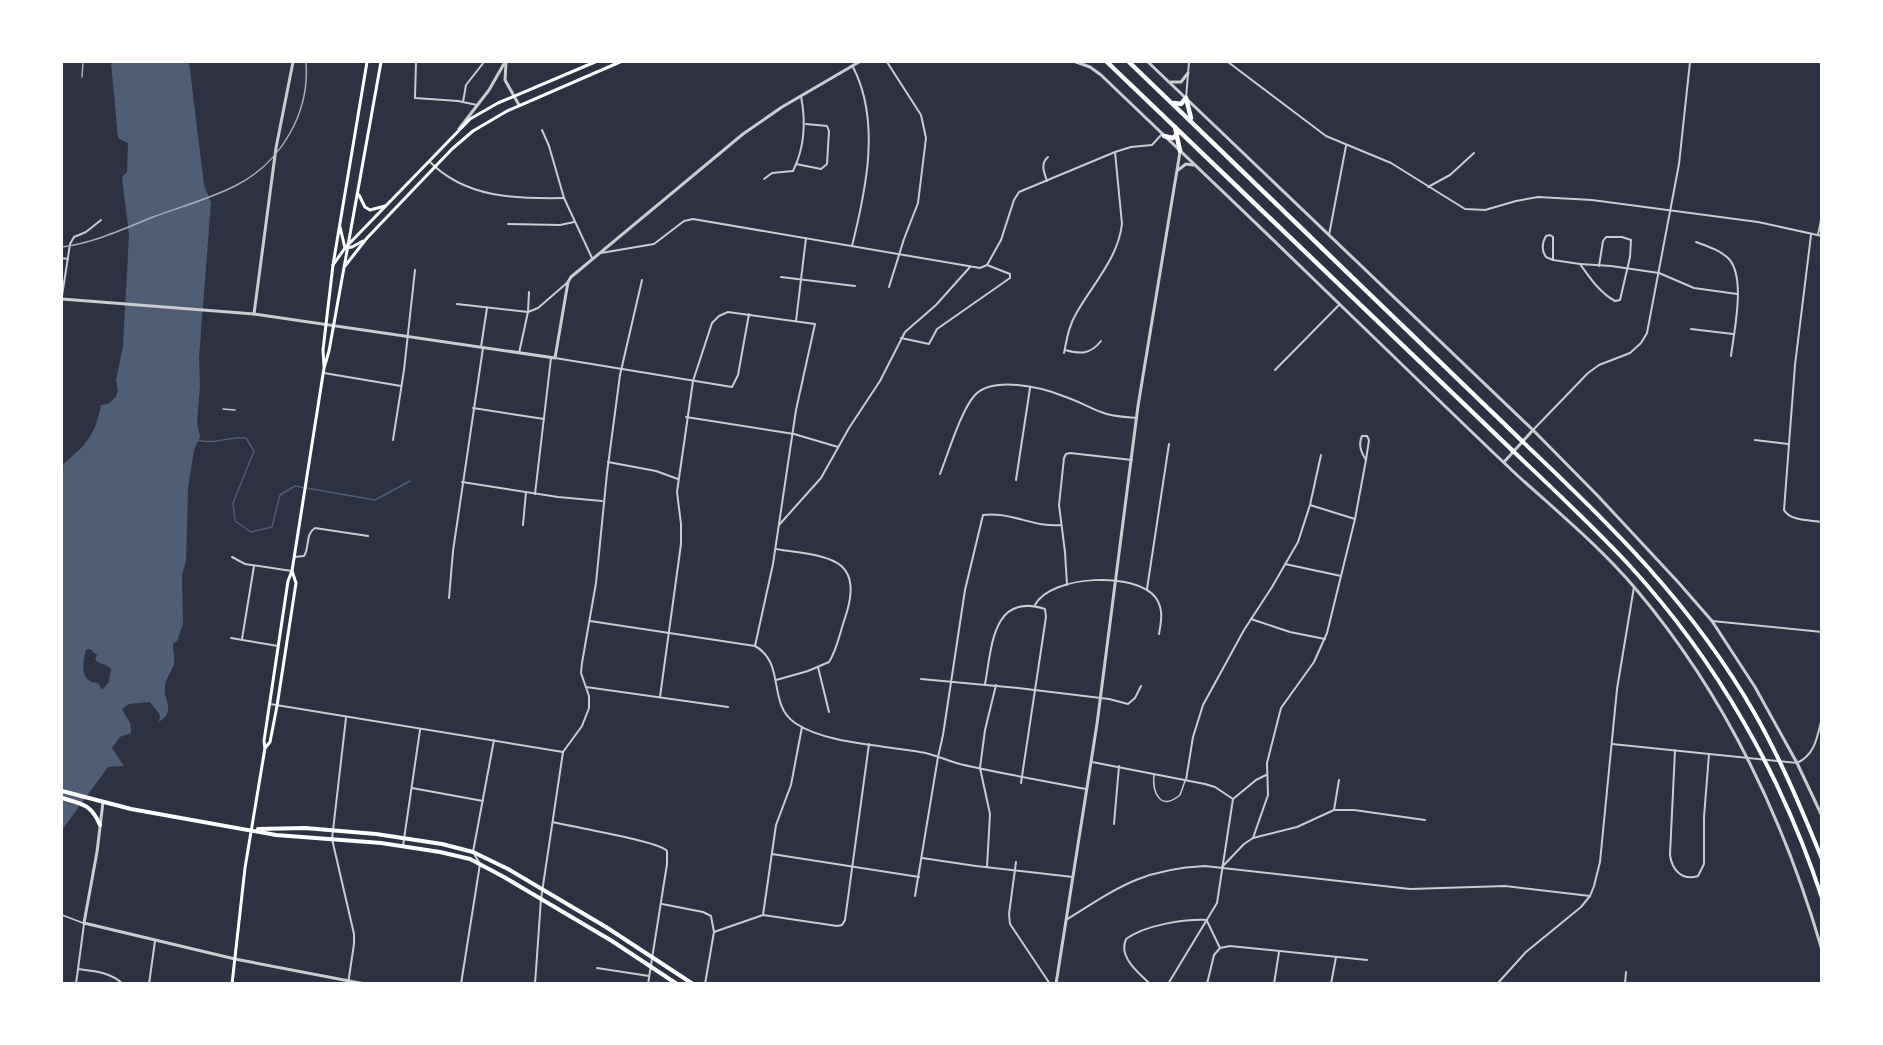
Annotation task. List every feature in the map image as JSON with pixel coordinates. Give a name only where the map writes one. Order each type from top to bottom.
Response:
[{"type":"highway","points":[[1107,62],[1514,451]]},
{"type":"highway","points":[[1129,62],[1522,441]]},
{"type":"highway","points":[[1171,102],[1180,104],[1186,98]]},
{"type":"highway","points":[[1186,98],[1192,122]]},
{"type":"highway","points":[[1174,125],[1178,133],[1180,151]]},
{"type":"highway","points":[[1163,135],[1173,138],[1178,133]]},
{"type":"highway","points":[[1180,151],[1186,143],[1195,145]]},
{"type":"main road","points":[[324,370],[325,325],[333,265],[367,62]]},
{"type":"main road","points":[[232,984],[245,868],[265,748],[269,704],[288,581],[292,571],[324,370],[334,326],[381,62]]},
{"type":"main road","points":[[333,265],[347,247],[470,119],[515,96],[595,62]]},
{"type":"main road","points":[[344,267],[367,238],[452,149],[473,131],[519,105],[620,62]]},
{"type":"main road","points":[[358,193],[360,201],[370,210],[387,206]]},
{"type":"main road","points":[[390,202],[396,208]]},
{"type":"main road","points":[[339,225],[347,247]]},
{"type":"main road","points":[[347,247],[367,238]]},
{"type":"main road","points":[[1522,441],[1635,551],[1675,598],[1735,682],[1759,722],[1821,859]]},
{"type":"main road","points":[[1514,451],[1610,545],[1667,609],[1725,690],[1765,760],[1798,833],[1821,898]]},
{"type":"main road","points":[[265,748],[270,742],[277,706],[296,582],[292,571]]},
{"type":"main road","points":[[62,790],[100,802],[276,835],[403,846],[454,855],[480,864],[541,899],[677,984]]},
{"type":"main road","points":[[62,798],[89,806],[100,825]]},
{"type":"main road","points":[[252,830],[280,827],[333,830],[456,846],[508,869],[653,956],[693,984]]},
{"type":"street","points":[[254,314],[276,148],[293,62]]},
{"type":"street","points":[[416,62],[415,98],[478,105]]},
{"type":"street","points":[[464,102],[466,85],[484,62]]},
{"type":"street","points":[[506,62],[505,80],[519,105]]},
{"type":"street","points":[[458,130],[489,90],[506,62]]},
{"type":"street","points":[[457,304],[528,312],[538,308],[568,282],[577,270],[743,134],[859,62]]},
{"type":"street","points":[[887,62],[921,115],[926,133],[918,203],[889,287]]},
{"type":"street","points":[[1076,62],[1090,67],[1101,75],[1594,546],[1634,587],[1658,617],[1708,689],[1747,758],[1788,848],[1821,950]]},
{"type":"street","points":[[1148,62],[1533,430],[1592,489],[1712,621],[1755,687],[1797,763],[1821,816]]},
{"type":"street","points":[[1186,98],[1189,62]]},
{"type":"street","points":[[1228,62],[1315,129],[1346,146],[1391,163],[1457,205],[1471,210],[1485,210],[1542,197],[1592,200],[1758,222],[1820,236],[1821,215]]},
{"type":"street","points":[[1504,462],[1592,370],[1599,364],[1626,356],[1641,343],[1649,326],[1679,164],[1690,62]]},
{"type":"street","points":[[852,65],[866,99],[867,170],[864,198],[852,246]]},
{"type":"street","points":[[1167,80],[1179,82],[1188,73]]},
{"type":"street","points":[[764,179],[772,173],[793,171],[806,124],[801,96]]},
{"type":"street","points":[[796,164],[821,169],[827,164],[829,130],[827,126],[806,124]]},
{"type":"street","points":[[543,130],[564,198],[592,258]]},
{"type":"street","points":[[987,265],[1001,240],[1014,200],[1019,192],[1114,152],[1131,147],[1152,145],[1163,135]]},
{"type":"street","points":[[1329,235],[1346,146]]},
{"type":"street","points":[[1056,984],[1091,762],[1137,418],[1180,151]]},
{"type":"street","points":[[1101,341],[1095,349],[1086,352],[1065,351],[1068,332],[1077,311],[1101,277],[1121,234],[1121,208],[1114,152]]},
{"type":"street","points":[[1428,187],[1450,175],[1474,153]]},
{"type":"street","points":[[1047,181],[1042,166],[1043,161],[1048,157]]},
{"type":"street","points":[[429,161],[459,183],[486,193],[524,198],[564,198]]},
{"type":"street","points":[[1177,171],[1186,164],[1197,166]]},
{"type":"street","points":[[598,253],[654,244],[684,221],[693,219],[971,267],[987,265],[1010,274],[1010,278],[937,329],[929,344],[901,338]]},
{"type":"street","points":[[101,220],[86,232],[74,237],[62,298],[254,314],[732,387],[738,375],[749,314]]},
{"type":"street","points":[[508,224],[560,225],[574,222]]},
{"type":"street","points":[[1811,233],[1800,309],[1784,510],[1787,515],[1821,522]]},
{"type":"street","points":[[1553,260],[1555,241],[1550,235],[1546,236],[1542,249],[1546,257],[1553,260],[1659,273],[1694,288],[1737,294]]},
{"type":"street","points":[[1580,264],[1593,283],[1615,301],[1620,300],[1628,269],[1631,240],[1622,237],[1606,237],[1603,241],[1599,266]]},
{"type":"street","points":[[796,321],[806,238]]},
{"type":"street","points":[[1696,242],[1723,254],[1735,267],[1738,278],[1731,356]]},
{"type":"street","points":[[62,258],[68,259]]},
{"type":"street","points":[[779,525],[816,486],[880,381],[901,338],[913,322],[936,304],[971,267]]},
{"type":"street","points":[[393,440],[415,270]]},
{"type":"street","points":[[781,277],[855,286]]},
{"type":"street","points":[[535,984],[542,889],[563,752],[586,718],[589,700],[581,673],[596,583],[608,462],[621,370],[642,280]]},
{"type":"street","points":[[535,494],[553,358],[568,282]]},
{"type":"street","points":[[519,353],[530,292]]},
{"type":"street","points":[[1275,370],[1340,304]]},
{"type":"street","points":[[449,598],[462,482],[488,308]]},
{"type":"street","points":[[660,697],[681,534],[676,492],[686,417],[693,381],[712,323],[719,316],[728,312],[815,324],[796,410],[776,549],[755,646]]},
{"type":"street","points":[[1691,329],[1733,334]]},
{"type":"street","points":[[324,370],[401,386]]},
{"type":"street","points":[[940,474],[967,406],[976,394],[989,386],[1003,384],[1030,388],[1062,395],[1109,415],[1137,418]]},
{"type":"street","points":[[1016,480],[1030,388]]},
{"type":"street","points":[[473,408],[544,419]]},
{"type":"street","points":[[223,409],[235,410]]},
{"type":"street","points":[[686,417],[794,434],[838,447]]},
{"type":"street","points":[[1253,838],[1268,795],[1267,763],[1281,708],[1314,662],[1325,639],[1355,519],[1366,460],[1369,440],[1367,436],[1362,436],[1361,450],[1366,460]]},
{"type":"street","points":[[1755,440],[1788,444]]},
{"type":"street","points":[[1147,589],[1169,444]]},
{"type":"street","points":[[1067,585],[1059,505],[1066,454],[1132,460]]},
{"type":"street","points":[[1155,773],[1156,796],[1170,801],[1180,795],[1203,705],[1303,529],[1321,455]]},
{"type":"street","points":[[608,462],[656,471],[678,478]]},
{"type":"street","points":[[462,482],[535,494],[604,501]]},
{"type":"street","points":[[523,525],[526,492]]},
{"type":"street","points":[[1310,505],[1355,519]]},
{"type":"street","points":[[915,896],[943,735],[966,580],[983,515],[1011,517],[1049,526],[1061,525]]},
{"type":"street","points":[[294,557],[304,556],[309,536],[315,528],[368,536]]},
{"type":"street","points":[[776,549],[830,558],[844,569],[849,577],[851,595],[829,662],[776,680]]},
{"type":"street","points":[[232,557],[245,564],[292,571]]},
{"type":"street","points":[[1285,564],[1341,576]]},
{"type":"street","points":[[242,639],[254,566]]},
{"type":"street","points":[[1035,606],[1042,595],[1067,585],[1097,580],[1147,589],[1160,605],[1162,615],[1159,634]]},
{"type":"street","points":[[596,583],[601,581]]},
{"type":"street","points":[[1497,984],[1526,952],[1581,907],[1590,896],[1594,886],[1600,862],[1620,665],[1634,587]]},
{"type":"street","points":[[985,684],[996,628],[1004,616],[1013,607],[1035,606],[1046,609],[1020,783]]},
{"type":"street","points":[[1251,619],[1290,632],[1325,639]]},
{"type":"street","points":[[589,621],[755,646],[769,658],[773,666],[781,708],[786,716],[816,734],[922,752],[980,768],[1086,789]]},
{"type":"street","points":[[1712,621],[1821,632]]},
{"type":"street","points":[[231,638],[278,646]]},
{"type":"street","points":[[818,667],[829,712]]},
{"type":"street","points":[[921,679],[996,685],[1100,698],[1128,704],[1136,698],[1142,686]]},
{"type":"street","points":[[987,867],[990,814],[980,768],[985,730],[996,685]]},
{"type":"street","points":[[586,687],[728,707]]},
{"type":"street","points":[[269,704],[563,752]]},
{"type":"street","points":[[346,718],[332,839],[354,934],[349,982]]},
{"type":"street","points":[[1611,744],[1797,763],[1813,750],[1821,718]]},
{"type":"street","points":[[763,915],[778,815],[792,778],[802,727]]},
{"type":"street","points":[[403,846],[420,730]]},
{"type":"street","points":[[460,984],[480,864],[473,852],[494,740]]},
{"type":"street","points":[[714,932],[763,915],[842,925],[845,920],[869,744]]},
{"type":"street","points":[[1675,750],[1671,864],[1676,872],[1685,877],[1694,878],[1701,873],[1704,864],[1704,817],[1709,754]]},
{"type":"street","points":[[1091,762],[1155,773],[1215,787],[1233,799]]},
{"type":"street","points":[[1114,824],[1119,766]]},
{"type":"street","points":[[1168,984],[1217,903],[1233,799],[1267,774]]},
{"type":"street","points":[[1335,810],[1339,780]]},
{"type":"street","points":[[411,788],[483,801]]},
{"type":"street","points":[[76,984],[100,825],[100,802]]},
{"type":"street","points":[[1222,867],[1253,838],[1297,827],[1335,810],[1354,810],[1425,820]]},
{"type":"street","points":[[553,822],[637,840],[660,846],[667,851],[667,864],[648,984]]},
{"type":"street","points":[[772,854],[919,877]]},
{"type":"street","points":[[922,858],[1073,877]]},
{"type":"street","points":[[1016,862],[1009,914],[1010,924],[1050,984]]},
{"type":"street","points":[[1066,920],[1135,879],[1180,867],[1222,867],[1410,889],[1505,886],[1590,896]]},
{"type":"street","points":[[660,904],[707,913],[711,916],[714,932],[705,984]]},
{"type":"street","points":[[62,915],[155,941],[365,984]]},
{"type":"street","points":[[1150,984],[1128,960],[1124,952],[1126,939],[1134,934],[1180,921],[1207,920]]},
{"type":"street","points":[[1207,920],[1220,948]]},
{"type":"street","points":[[149,984],[155,941]]},
{"type":"street","points":[[1207,984],[1214,955],[1220,948],[1230,946],[1367,960]]},
{"type":"street","points":[[1274,984],[1279,952]]},
{"type":"street","points":[[1331,984],[1336,956]]},
{"type":"street","points":[[597,968],[649,976]]},
{"type":"street","points":[[78,969],[107,974],[123,984]]},
{"type":"street","points":[[1625,984],[1626,972]]},
{"type":"water","points":[[111,62],[189,62],[204,185],[211,203],[199,358],[200,386],[197,422],[200,437],[194,450],[188,488],[186,562],[182,574],[183,624],[177,641],[173,644],[174,664],[165,684],[167,713],[159,722],[160,715],[150,702],[129,704],[122,709],[130,723],[131,733],[120,737],[112,748],[124,766],[108,767],[62,830],[62,467],[91,435],[101,405],[108,404],[116,397],[118,390],[116,380],[123,346],[129,235],[122,177],[127,172],[128,143],[118,138]],"holes":[[[90,649],[97,655],[95,659],[111,669],[109,682],[102,690],[98,683],[88,680],[84,672],[86,650]]]},
{"type":"waterway","points":[[197,440],[211,442],[246,438],[254,451],[233,503],[235,521],[251,532],[272,527],[280,495],[295,486],[375,500],[410,481]]},
{"type":"railway","points":[[82,77],[83,62]]},
{"type":"railway","points":[[62,247],[108,235],[215,195],[251,176],[279,150],[297,118],[303,100],[306,62]]}]
